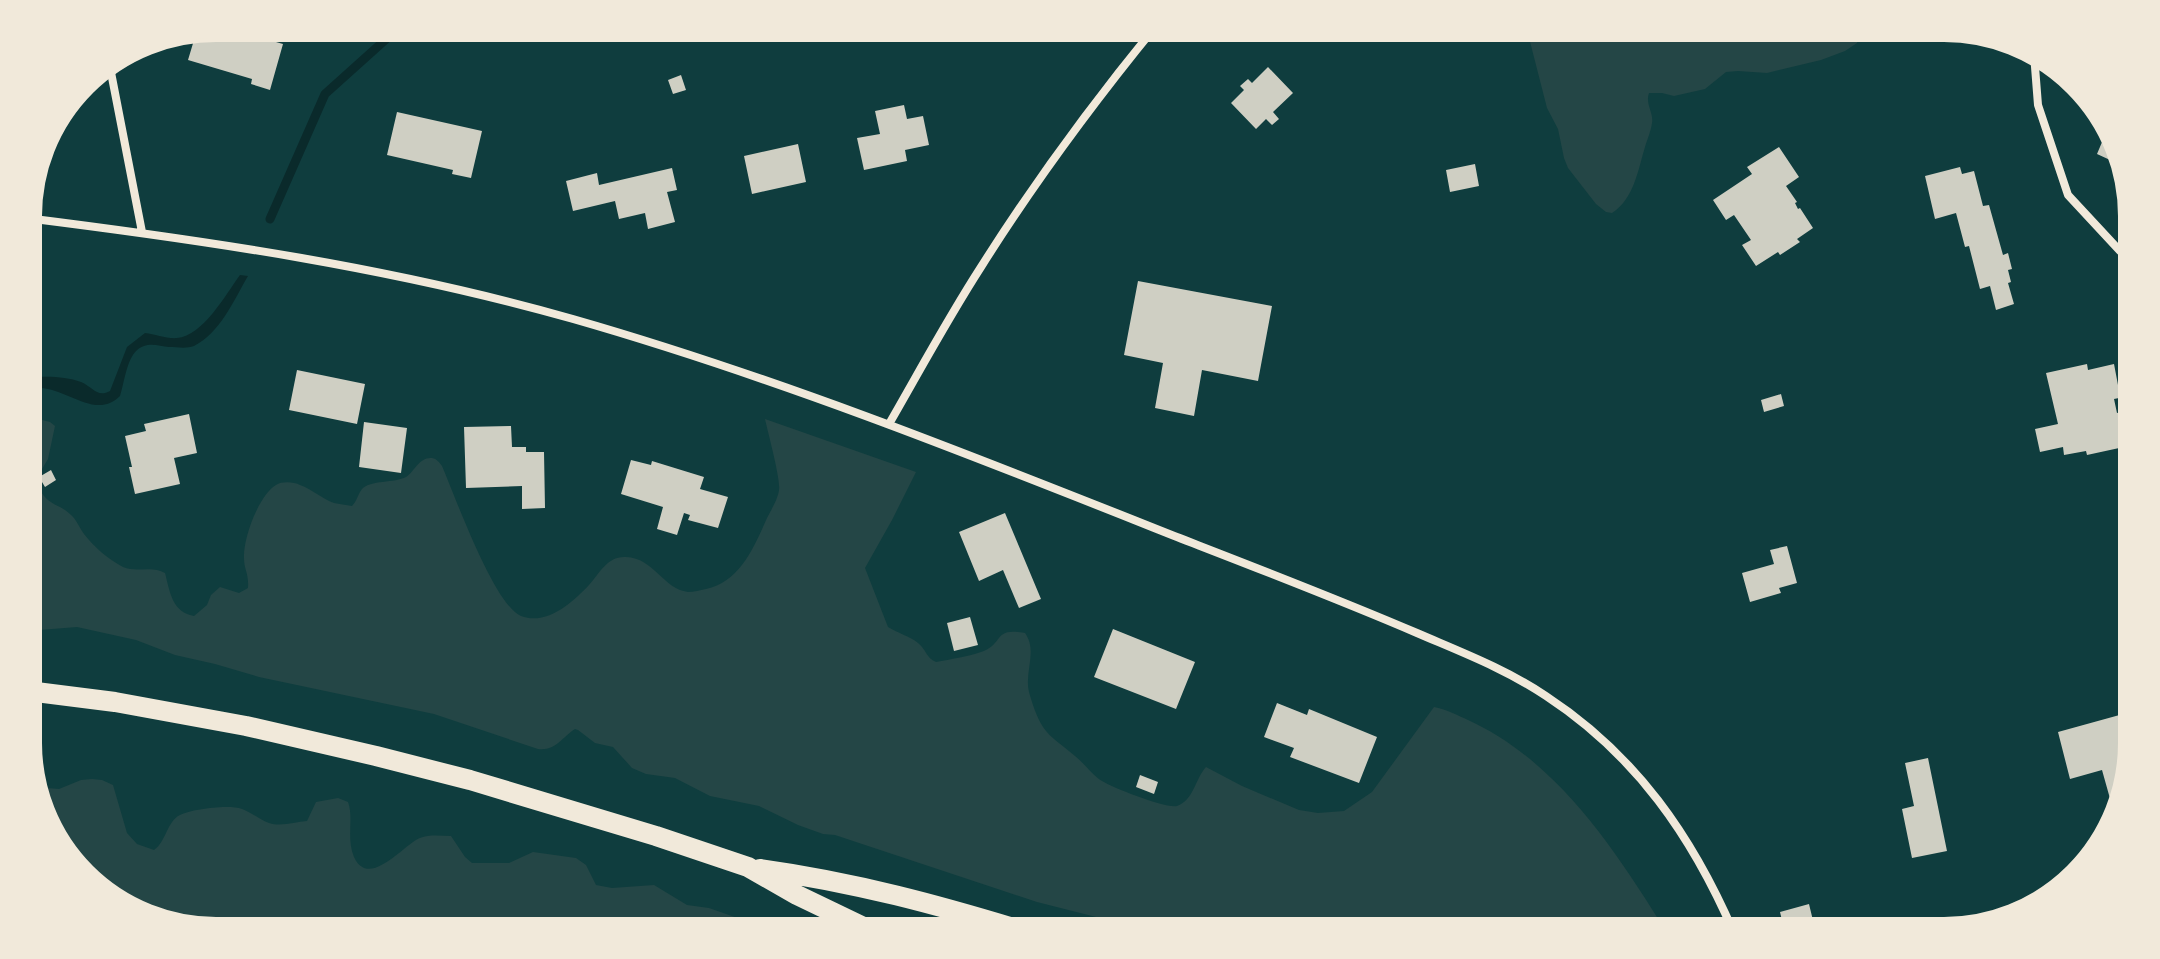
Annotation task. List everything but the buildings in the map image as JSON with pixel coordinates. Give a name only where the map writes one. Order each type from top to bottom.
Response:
[{"type":"main road","points":[[40,693],[180,713],[350,749],[550,803],[748,867],[899,894],[983,919]]},
{"type":"main road","points":[[748,867],[847,919]]},
{"type":"street","points":[[889,424],[955,309],[1015,215],[1082,119],[1145,40]]},
{"type":"street","points":[[2035,66],[2038,105],[2068,195],[2120,251]]},
{"type":"street","points":[[112,75],[142,232]]},
{"type":"street","points":[[40,220],[271,252],[398,276],[572,319],[741,372],[889,424],[1370,613],[1496,667],[1546,696],[1595,733],[1632,769],[1672,817],[1719,897],[1728,919]]},
{"type":"shaded area","points":[[1530,40],[1858,40],[1845,51],[1821,60],[1767,73],[1726,72],[1705,89],[1674,96],[1649,93],[1652,123],[1637,174],[1625,200],[1612,213],[1596,204],[1568,168],[1558,129],[1547,108]]},
{"type":"shaded area","points":[[240,275],[248,276],[226,315],[211,333],[194,346],[150,345],[138,349],[130,360],[120,396],[111,403],[92,404],[40,388],[40,377],[61,378],[85,384],[98,393],[106,393],[110,391],[127,347],[145,333],[177,338],[196,330],[213,313]]},
{"type":"shaded area","points":[[40,419],[55,426],[48,459],[40,472]]},
{"type":"shaded area","points":[[765,419],[916,472],[865,568],[888,627],[921,645],[936,662],[981,652],[1008,632],[1025,633],[1031,654],[1029,692],[1041,723],[1050,735],[1102,781],[1152,801],[1177,806],[1191,794],[1206,767],[1299,810],[1318,813],[1344,811],[1372,792],[1434,707],[1451,712],[1500,738],[1530,759],[1557,784],[1605,840],[1658,919],[1104,919],[1037,902],[835,835],[823,834],[759,806],[710,796],[675,778],[646,774],[632,768],[613,747],[595,743],[575,729],[554,746],[538,749],[434,714],[259,677],[175,655],[136,640],[77,627],[40,630],[40,489],[48,500],[74,518],[92,544],[117,564],[128,569],[165,573],[176,606],[194,616],[220,587],[239,593],[248,588],[244,558],[246,540],[258,507],[276,485],[285,482],[297,484],[334,503],[352,506],[366,486],[406,477],[428,458],[437,460],[442,466],[488,572],[510,608],[521,616],[540,618],[559,611],[589,585],[604,566],[619,557],[644,562],[679,590],[706,589],[728,579],[744,562],[778,493],[778,477]]},
{"type":"shaded area","points":[[81,780],[102,780],[113,785],[127,833],[137,844],[154,850],[172,822],[186,813],[229,807],[245,810],[269,823],[283,824],[307,821],[316,802],[338,798],[348,802],[354,857],[360,866],[368,869],[387,862],[420,838],[451,836],[472,863],[509,863],[533,852],[576,858],[586,865],[596,885],[612,888],[654,885],[687,905],[709,908],[740,919],[204,919],[182,916],[159,910],[128,895],[91,868],[76,850],[53,810],[46,788],[59,789]]},
{"type":"waterway","points":[[270,219],[325,94],[385,40]]}]
